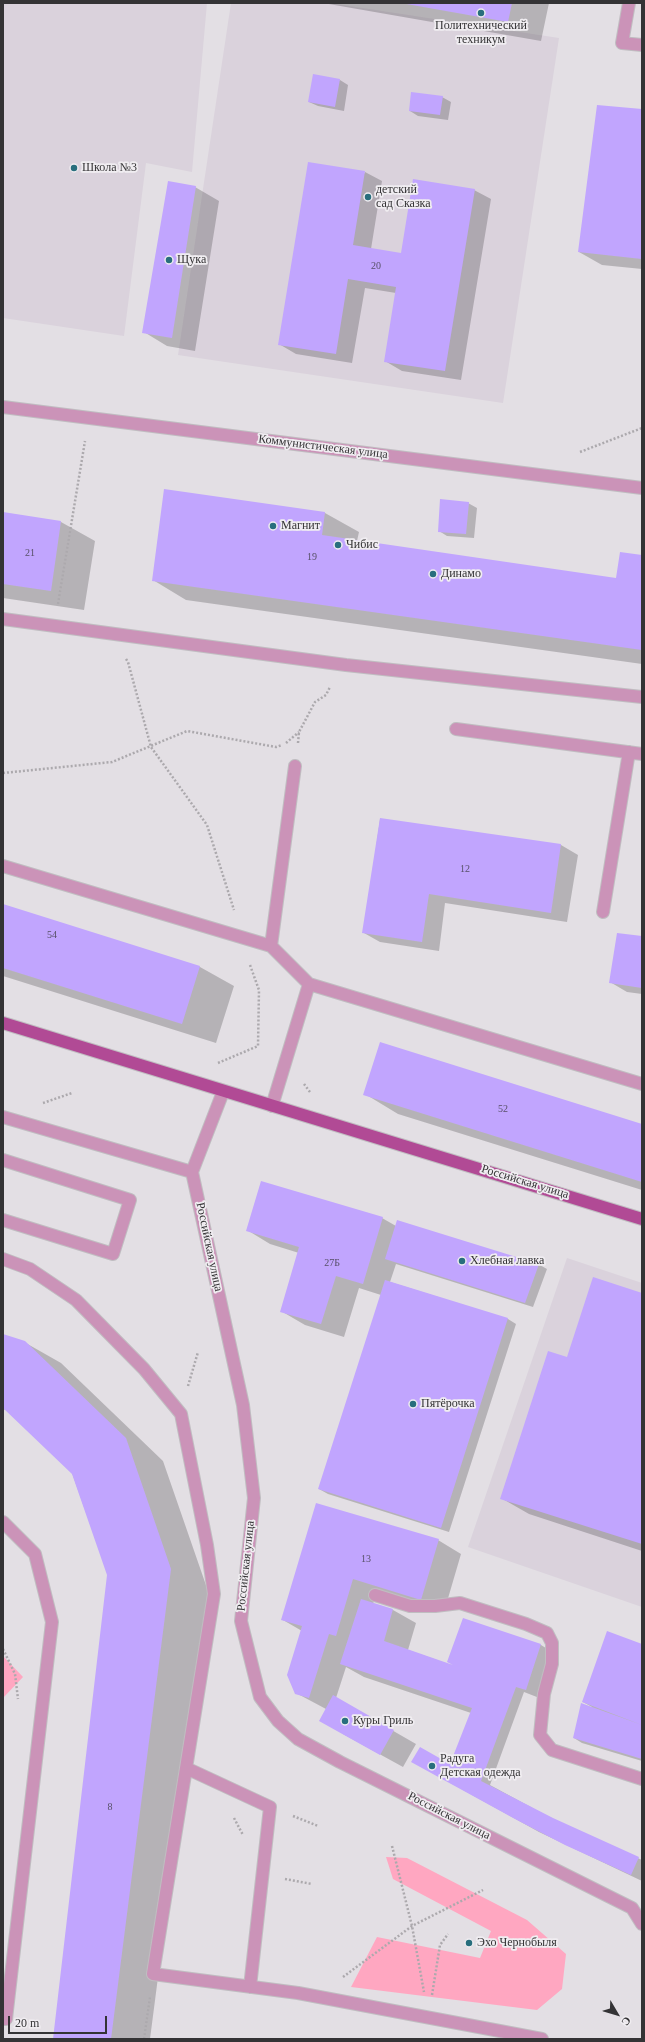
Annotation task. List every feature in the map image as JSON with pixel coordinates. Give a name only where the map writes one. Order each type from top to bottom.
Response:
[{"type":"main road","name":"Российская улица","points":[[3,1023],[223,1092],[642,1219]]},
{"type":"street","points":[[629,3],[622,43],[642,45]]},
{"type":"street","name":"Коммунистическая улица","points":[[3,407],[642,488]]},
{"type":"street","points":[[3,619],[346,665],[642,697]]},
{"type":"street","points":[[456,729],[642,754]]},
{"type":"street","points":[[603,912],[630,752]]},
{"type":"street","points":[[271,946],[295,766]]},
{"type":"street","points":[[3,866],[271,946],[309,984],[642,1084]]},
{"type":"street","points":[[272,1106],[309,984]]},
{"type":"street","points":[[3,1117],[192,1172],[223,1092]]},
{"type":"street","points":[[3,1160],[130,1200],[113,1254],[3,1220]]},
{"type":"street","name":"Российская улица","points":[[192,1172],[243,1406],[254,1498],[241,1621],[260,1697],[278,1721],[298,1738],[340,1762],[632,1908],[642,1924]]},
{"type":"street","points":[[3,1259],[30,1269],[76,1300],[144,1369],[181,1414],[207,1545],[214,1594],[153,1974],[318,1997],[542,2039]]},
{"type":"street","points":[[3,1522],[35,1554],[52,1622],[6,2019],[3,2019]]},
{"type":"street","points":[[375,1595],[410,1606],[435,1606],[460,1603],[526,1624],[547,1633],[552,1643],[552,1664],[544,1694],[540,1735],[552,1750],[642,1779]]},
{"type":"street","points":[[186,1768],[270,1807],[250,1987]]},
{"type":"path","points":[[580,452],[642,428]]},
{"type":"path","points":[[54,626],[85,440]]},
{"type":"path","points":[[102,632],[128,662],[151,747],[207,825],[230,896],[240,937],[259,990],[258,1046],[220,1063],[213,1064]]},
{"type":"path","points":[[295,766],[299,732],[315,702],[326,695],[334,676],[346,665]]},
{"type":"path","points":[[3,773],[112,762],[187,731],[276,747],[287,742],[299,732]]},
{"type":"path","points":[[181,1414],[198,1352]]},
{"type":"path","points":[[392,1846],[412,1926],[428,2018]]},
{"type":"path","points":[[318,1997],[412,1926],[483,1890]]},
{"type":"path","points":[[428,2018],[440,1945],[448,1934]]},
{"type":"path","points":[[144,2039],[153,1974]]},
{"type":"shaded area","name":"Школа №3","points":[[3,3],[207,3],[192,172],[146,163],[124,336],[3,318]]},
{"type":"shaded area","name":"детский сад Сказка","points":[[231,3],[330,3],[559,38],[503,403],[178,355]]},
{"type":"shaded area","points":[[567,1258],[642,1283],[642,1607],[468,1547]]},
{"type":"shaded area","points":[[3,1656],[23,1677],[3,1698]]},
{"type":"shaded area","points":[[386,1857],[407,1858],[527,1920],[566,1954],[562,1989],[537,2010],[351,1987],[377,1937],[480,1958],[491,1931],[393,1879]]},
{"type":"building","name":"Политехнический техникум","points":[[401,3],[512,3],[508,22]]},
{"type":"building","points":[[313,74],[340,79],[335,107],[308,102]]},
{"type":"building","points":[[411,92],[443,96],[440,115],[409,111]]},
{"type":"building","points":[[597,105],[642,109],[642,259],[578,252]]},
{"type":"building","points":[[308,162],[365,171],[353,245],[401,253],[413,179],[475,189],[445,371],[384,362],[396,287],[348,279],[336,354],[278,345]]},
{"type":"building","points":[[168,181],[196,186],[172,338],[142,333]]},
{"type":"building","points":[[164,489],[325,512],[322,535],[616,578],[620,552],[642,555],[642,650],[152,581]]},
{"type":"building","points":[[440,499],[469,502],[466,534],[438,532]]},
{"type":"building","points":[[3,512],[61,521],[51,591],[3,584]]},
{"type":"building","points":[[380,818],[561,844],[551,913],[429,894],[422,942],[362,933]]},
{"type":"building","points":[[3,904],[200,966],[182,1024],[3,968]]},
{"type":"building","points":[[617,933],[642,936],[642,988],[609,983]]},
{"type":"building","points":[[380,1042],[642,1124],[642,1182],[363,1095]]},
{"type":"building","points":[[261,1181],[383,1217],[363,1284],[336,1276],[321,1324],[280,1312],[299,1247],[246,1231]]},
{"type":"building","name":"Хлебная лавка","points":[[397,1220],[539,1264],[525,1303],[385,1259]]},
{"type":"building","points":[[593,1277],[642,1293],[642,1544],[500,1499],[548,1351],[567,1357]]},
{"type":"building","points":[[385,1280],[508,1318],[441,1528],[318,1489]]},
{"type":"building","points":[[3,1334],[25,1341],[126,1438],[171,1569],[111,2039],[53,2039],[107,1575],[72,1474],[3,1408]]},
{"type":"building","points":[[316,1503],[439,1539],[421,1600],[353,1579],[336,1636],[329,1634],[309,1698],[295,1694],[287,1675],[302,1626],[281,1620]]},
{"type":"building","points":[[361,1599],[393,1609],[384,1641],[453,1665],[447,1662],[463,1618],[541,1644],[526,1690],[516,1687],[481,1781],[553,1818],[639,1857],[631,1875],[565,1845],[411,1762],[420,1747],[450,1764],[472,1708],[340,1664]]},
{"type":"building","points":[[607,1631],[642,1644],[642,1725],[582,1702]]},
{"type":"building","points":[[333,1695],[394,1730],[380,1755],[319,1721]]},
{"type":"building","points":[[581,1703],[642,1725],[642,1759],[573,1738]]},
{"type":"place","name":"Политехнический техникум","points":[[481,13]]},
{"type":"place","name":"Школа №3","points":[[74,168]]},
{"type":"place","name":"детский сад Сказка","points":[[368,197]]},
{"type":"place","name":"Щука","points":[[169,260]]},
{"type":"place","name":"Магнит","points":[[273,526]]},
{"type":"place","name":"Чибис","points":[[338,545]]},
{"type":"place","name":"Динамо","points":[[433,574]]},
{"type":"place","name":"Хлебная лавка","points":[[462,1261]]},
{"type":"place","name":"Пятёрочка","points":[[413,1404]]},
{"type":"place","name":"Куры Гриль","points":[[345,1721]]},
{"type":"place","name":"Радуга Детская одежда","points":[[432,1766]]},
{"type":"place","name":"Эхо Чернобыля","points":[[469,1943]]}]
